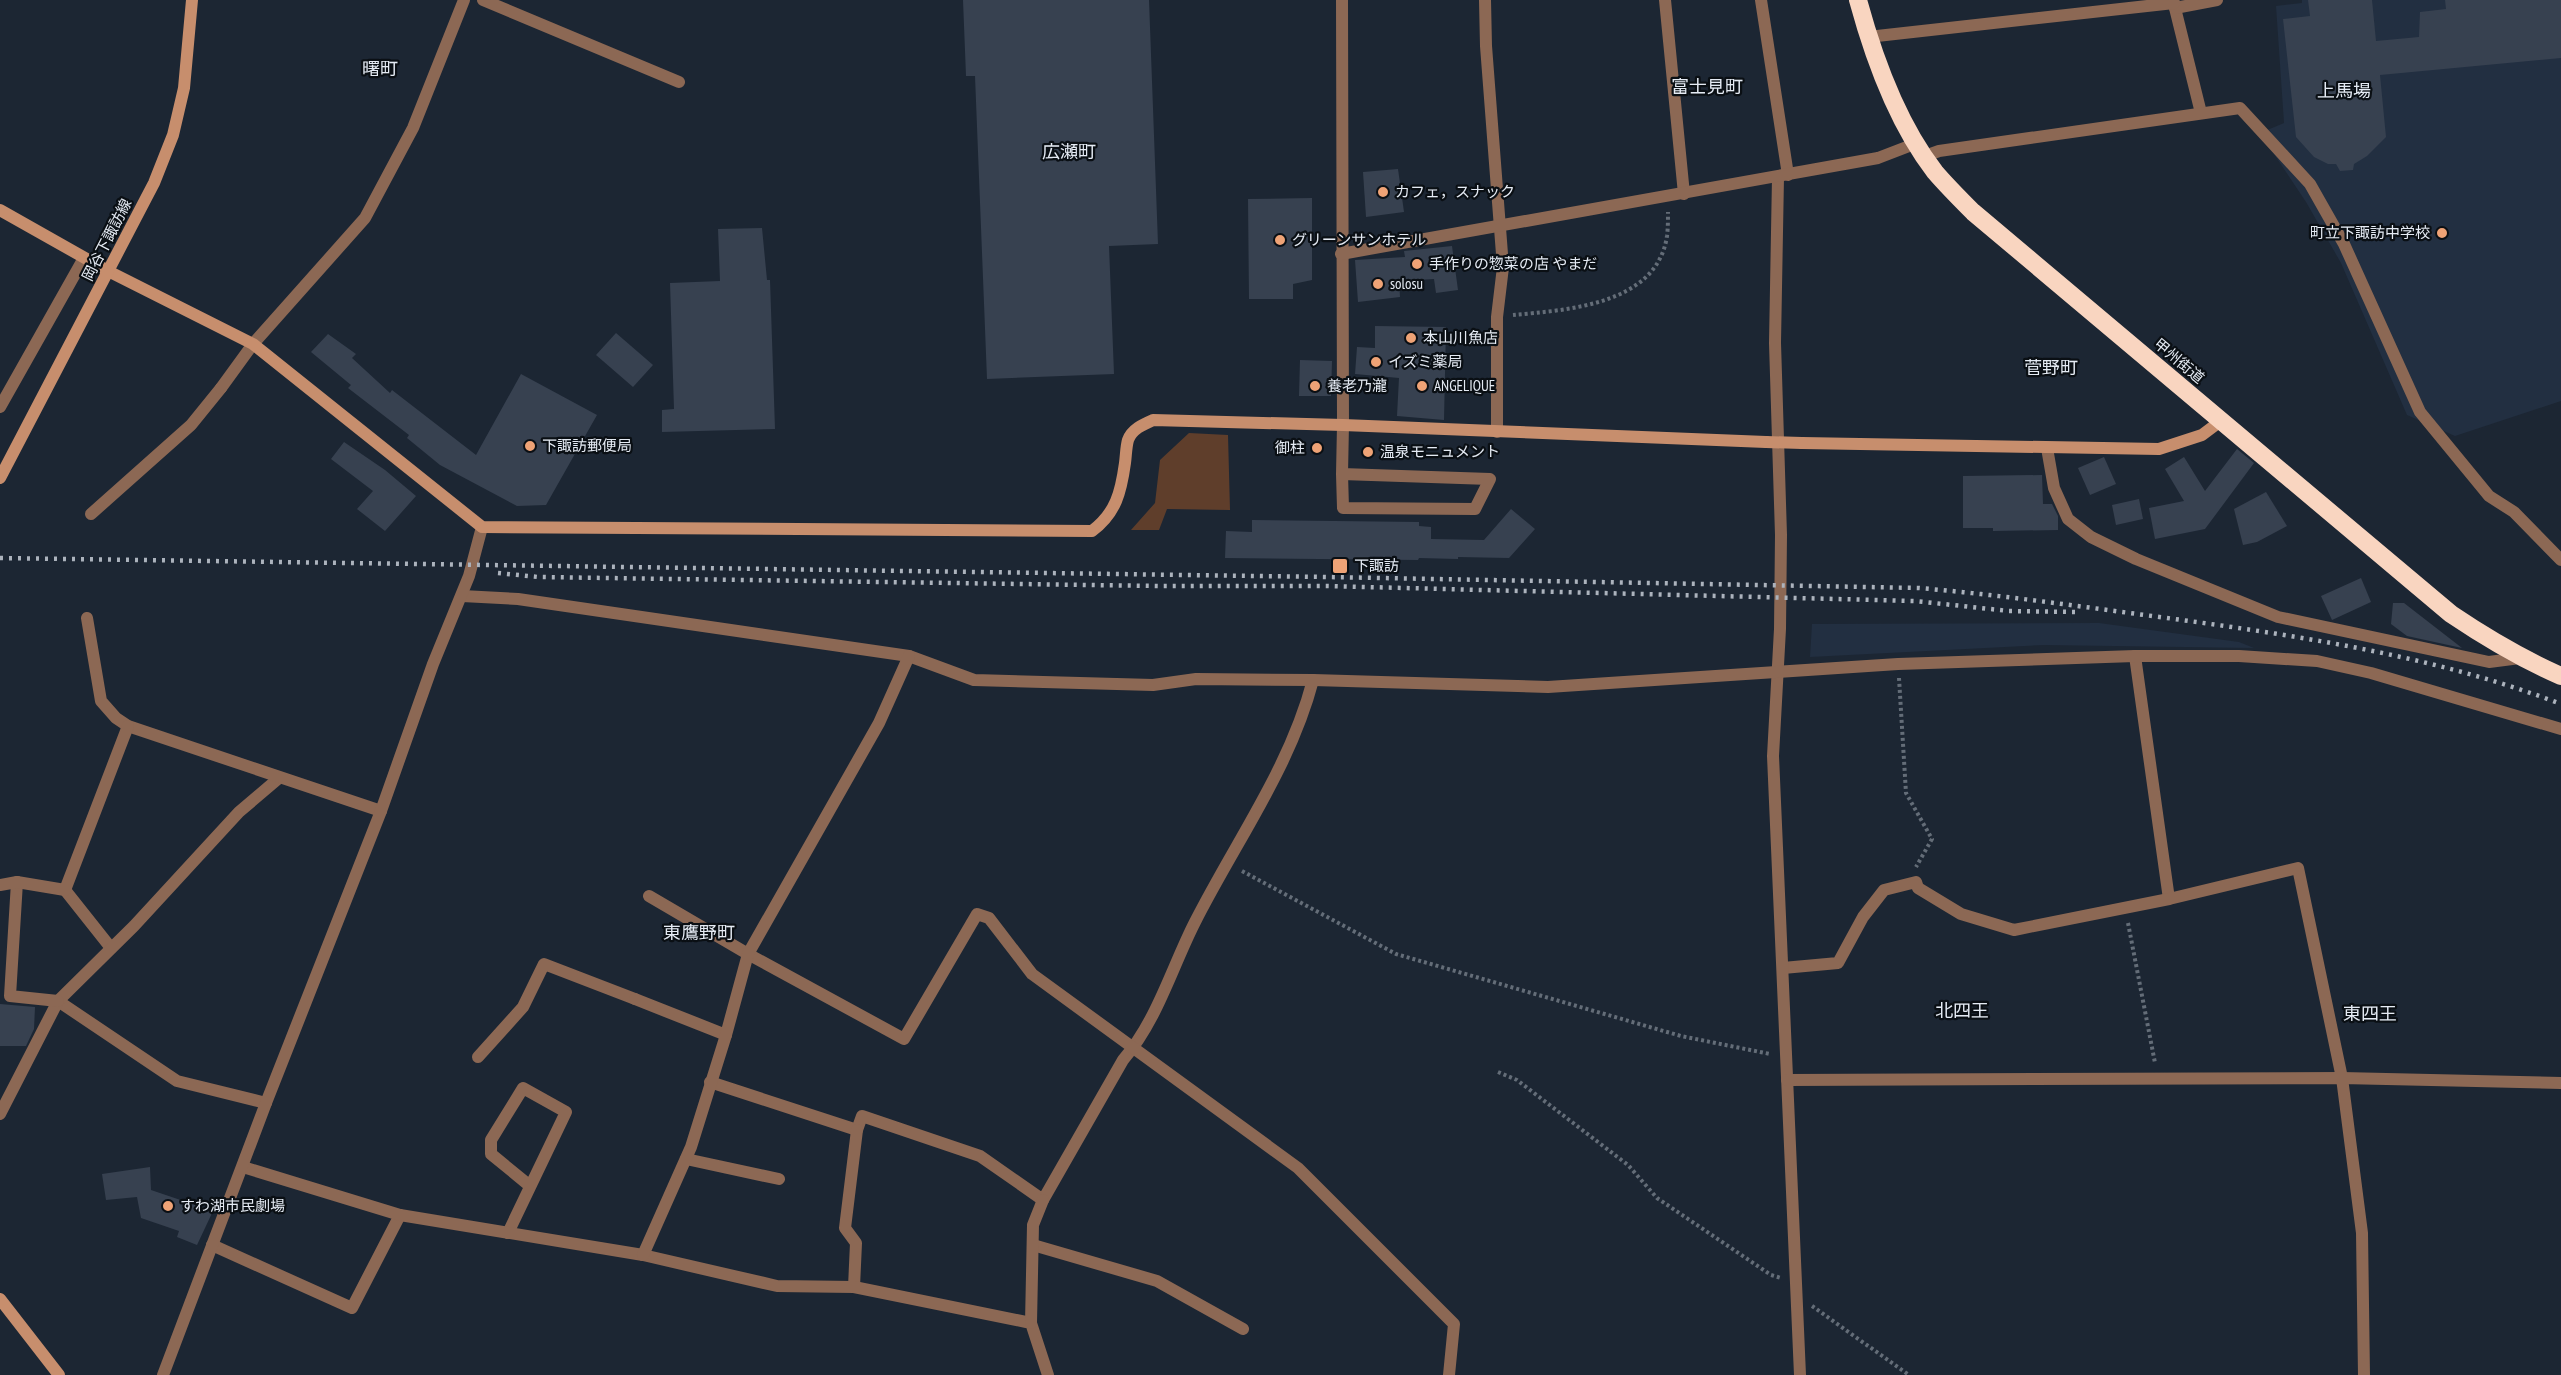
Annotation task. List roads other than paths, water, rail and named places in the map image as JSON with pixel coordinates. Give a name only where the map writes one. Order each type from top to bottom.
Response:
[{"type":"highway","name":"甲州街道","points":[[1857,0],[1883,77],[1921,150],[1934,171],[1973,212],[2451,614],[2491,642],[2561,676]]},
{"type":"street","name":"岡谷下諏訪線","points":[[0,478],[154,183],[173,135],[184,88],[192,0]]},
{"type":"street","points":[[91,514],[191,425],[253,344],[365,218],[413,128],[464,0]]},
{"type":"street","points":[[483,0],[679,82]]},
{"type":"street","points":[[1342,0],[1341,254],[1342,474],[1343,508],[1476,509],[1490,479],[1342,474]]},
{"type":"street","points":[[1485,0],[1486,46],[1502,225],[1503,267],[1497,317],[1497,432]]},
{"type":"street","points":[[1665,0],[1684,194]]},
{"type":"street","points":[[1761,0],[1783,176],[1775,343],[1781,536],[1780,629],[1773,756],[1800,1375]]},
{"type":"street","points":[[1868,37],[2217,0]]},
{"type":"street","points":[[2174,4],[2200,113]]},
{"type":"street","points":[[1341,254],[1921,150],[1939,151],[2240,108],[2310,184],[2344,244],[2420,411],[2489,496],[2514,512],[2561,560]]},
{"type":"street","points":[[0,210],[108,271],[253,344],[482,527],[1092,531],[1106,521],[1116,502],[1122,486],[1129,438],[1140,426],[1153,420],[1343,425],[1766,442],[2159,449],[2202,435],[2222,420]]},
{"type":"street","points":[[0,407],[84,258]]},
{"type":"street","points":[[2047,448],[2054,488],[2068,519],[2091,537],[2136,559],[2278,617],[2489,662],[2520,658]]},
{"type":"street","points":[[163,1375],[266,1103],[381,811],[433,664],[462,596],[482,527]]},
{"type":"street","points":[[462,596],[518,599],[909,656],[974,680],[1153,685],[1196,679],[1313,680],[1548,687],[1898,664],[2135,656],[2239,656],[2317,661],[2371,673],[2561,729]]},
{"type":"street","points":[[87,618],[101,701],[116,718],[128,726],[381,811]]},
{"type":"street","points":[[643,1255],[686,1159],[726,1035],[748,954],[879,723],[909,656]]},
{"type":"street","points":[[2135,656],[2169,899]]},
{"type":"street","points":[[1048,1375],[1030,1323],[1033,1225],[1043,1200],[1124,1060],[1133,1049],[1170,978],[1195,922],[1281,768],[1313,680]]},
{"type":"street","points":[[65,890],[128,726]]},
{"type":"street","points":[[0,1114],[58,1001],[111,948],[238,812],[279,778]]},
{"type":"street","points":[[1783,968],[1838,963],[1863,917],[1884,890],[1916,882],[1918,888],[1960,914],[2014,930],[2169,899],[2298,868],[2342,1078],[2362,1233],[2364,1375]]},
{"type":"street","points":[[17,882],[10,996],[58,1001],[177,1082],[266,1103]]},
{"type":"street","points":[[0,885],[17,882],[65,890],[111,948]]},
{"type":"street","points":[[649,896],[748,954],[904,1039],[977,914],[989,918],[1032,974],[1298,1168],[1454,1324],[1449,1375]]},
{"type":"street","points":[[478,1057],[523,1007],[544,964],[726,1035]]},
{"type":"street","points":[[1787,1080],[2342,1078],[2561,1083]]},
{"type":"street","points":[[710,1082],[857,1130]]},
{"type":"street","points":[[508,1233],[566,1112],[523,1088],[490,1140],[491,1154],[530,1186]]},
{"type":"street","points":[[854,1287],[856,1243],[845,1228],[857,1130],[862,1116],[980,1156],[1043,1200]]},
{"type":"street","points":[[686,1159],[779,1179]]},
{"type":"street","points":[[243,1167],[400,1215],[643,1255],[777,1286],[854,1287],[1030,1323]]},
{"type":"street","points":[[212,1245],[352,1308],[400,1215]]},
{"type":"street","points":[[1033,1245],[1157,1281],[1243,1329]]},
{"type":"street","points":[[0,1299],[59,1375]]},
{"type":"railway","points":[[0,558],[1919,588],[2074,606],[2317,640],[2416,660],[2513,687],[2561,704]]},
{"type":"railway","points":[[498,573],[538,577],[1158,586],[1326,586],[1915,601],[2009,611],[2075,612]]},
{"type":"place","name":"カフェ，スナック","points":[[1383,192]]},
{"type":"place","name":"町立下諏訪中学校","points":[[2442,233]]},
{"type":"place","name":"グリーンサンホテル","points":[[1280,240]]},
{"type":"place","name":"手作りの惣菜の店 やまだ","points":[[1417,264]]},
{"type":"place","name":"solosu","points":[[1378,284]]},
{"type":"place","name":"本山川魚店","points":[[1411,338]]},
{"type":"place","name":"イズミ薬局","points":[[1376,362]]},
{"type":"place","name":"養老乃瀧","points":[[1315,386]]},
{"type":"place","name":"ANGELIQUE","points":[[1422,386]]},
{"type":"place","name":"下諏訪郵便局","points":[[530,446]]},
{"type":"place","name":"御柱","points":[[1317,448]]},
{"type":"place","name":"温泉モニュメント","points":[[1368,452]]},
{"type":"place","name":"下諏訪","points":[[1340,566]]},
{"type":"place","name":"すわ湖市民劇場","points":[[168,1206]]},
{"type":"district","name":"曙町","points":[[380,69]]},
{"type":"district","name":"富士見町","points":[[1707,87]]},
{"type":"district","name":"上馬場","points":[[2344,91]]},
{"type":"district","name":"広瀬町","points":[[1069,152]]},
{"type":"district","name":"菅野町","points":[[2051,368]]},
{"type":"district","name":"東鷹野町","points":[[699,933]]},
{"type":"district","name":"北四王","points":[[1962,1011]]},
{"type":"district","name":"東四王","points":[[2370,1014]]}]
